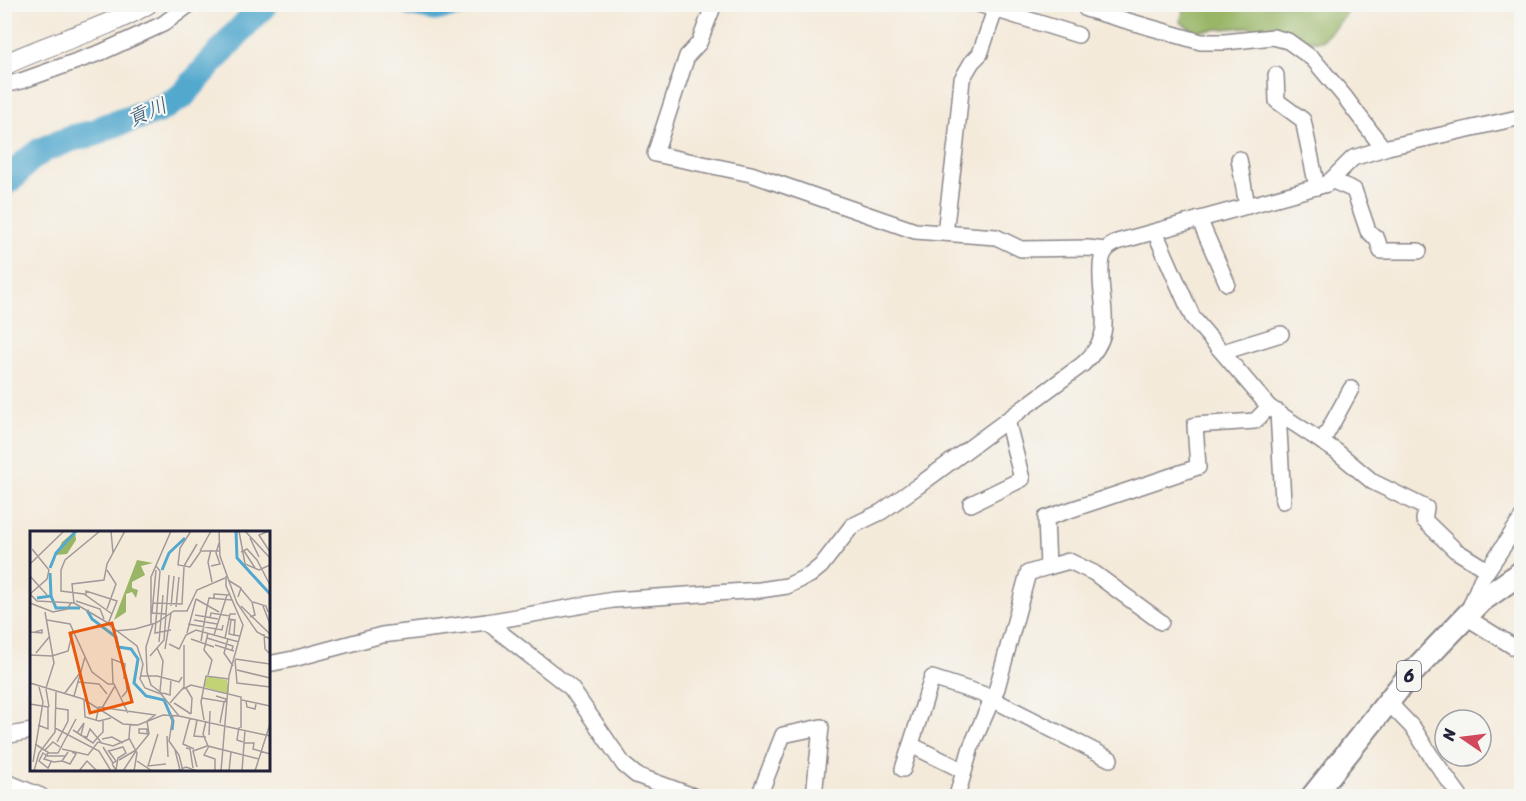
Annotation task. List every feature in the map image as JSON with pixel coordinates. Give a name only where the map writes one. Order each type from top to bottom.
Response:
[{"type":"main road","name":"6","points":[[1313,796],[1408,678],[1480,601],[1521,572]]},
{"type":"street","points":[[4,65],[125,18],[147,4]]},
{"type":"street","points":[[4,85],[102,52],[163,24],[190,4]]},
{"type":"street","points":[[714,4],[699,43],[687,56],[655,154],[751,174],[915,231],[996,237],[1021,249],[1106,250]]},
{"type":"street","points":[[978,4],[1078,35]]},
{"type":"street","points":[[1086,9],[1201,42],[1273,37],[1288,41],[1313,59],[1383,148]]},
{"type":"street","points":[[945,233],[962,79],[972,62],[980,54],[995,10]]},
{"type":"street","points":[[1276,75],[1278,101],[1303,120],[1317,188]]},
{"type":"street","points":[[270,664],[382,635],[487,622],[613,600],[760,590],[787,586],[810,575],[821,566],[852,526],[890,505],[1083,364],[1094,353],[1102,339],[1105,324],[1101,259],[1106,250],[1117,242],[1317,188],[1327,184],[1353,158],[1383,148],[1521,117]]},
{"type":"street","points":[[1239,159],[1247,206]]},
{"type":"street","points":[[1331,180],[1354,190],[1368,231],[1377,239],[1381,251],[1419,251]]},
{"type":"street","points":[[1199,219],[1227,283]]},
{"type":"street","points":[[1155,232],[1193,318],[1273,410],[1336,451],[1373,482],[1426,508],[1424,520],[1455,550],[1487,570]]},
{"type":"street","points":[[1223,352],[1281,334]]},
{"type":"street","points":[[1322,442],[1351,389]]},
{"type":"street","points":[[1273,410],[1283,501]]},
{"type":"street","points":[[1048,567],[1046,518],[1198,467],[1195,424],[1255,421],[1273,410]]},
{"type":"street","points":[[971,504],[1023,479],[1007,420]]},
{"type":"street","points":[[1521,518],[1481,580],[1466,617],[1521,652]]},
{"type":"street","points":[[957,796],[971,747],[997,688],[1028,573],[1069,561],[1094,573],[1161,622]]},
{"type":"street","points":[[487,622],[571,688],[624,765],[636,775],[693,796]]},
{"type":"street","points":[[903,769],[932,678],[982,694],[1110,759]]},
{"type":"street","points":[[1388,702],[1414,729],[1460,796]]},
{"type":"street","points":[[759,796],[783,735],[821,727],[814,796]]},
{"type":"street","points":[[4,736],[30,731]]},
{"type":"street","points":[[911,745],[964,771]]},
{"type":"street","points":[[4,781],[41,796]]},
{"type":"green space","points":[[1185,5],[1350,5],[1345,16],[1322,41],[1303,41],[1248,27],[1195,31],[1180,22]]},
{"type":"waterway","name":"貢川","points":[[4,183],[42,150],[159,110],[182,96],[265,4]]},
{"type":"waterway","name":"貢川","points":[[413,4],[435,8],[457,4]]}]
